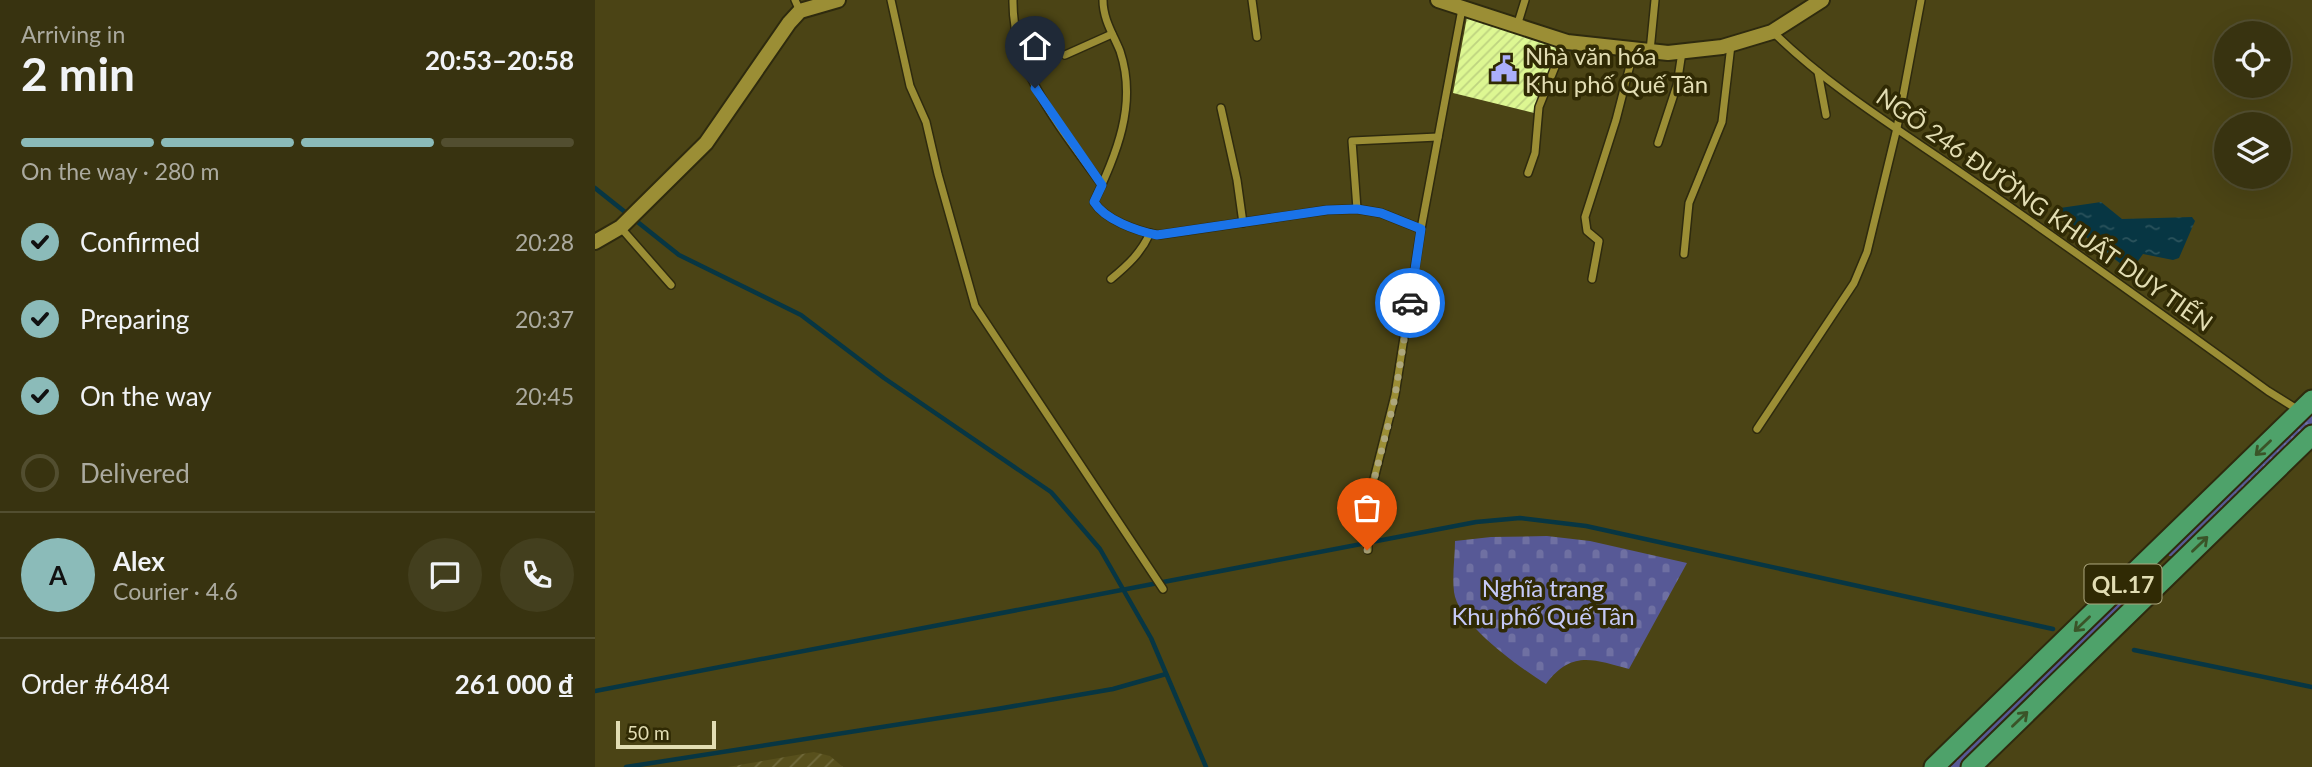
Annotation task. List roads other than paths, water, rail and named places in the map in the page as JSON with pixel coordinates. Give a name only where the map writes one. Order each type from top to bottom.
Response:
[{"type":"highway","name":"QL.17","points":[[1934,767],[2306,406]]},
{"type":"highway","name":"QL.17","points":[[1971,767],[2312,435]]},
{"type":"highway","points":[[2149,559],[2167,577]]},
{"type":"main road","points":[[595,242],[621,227],[706,143],[789,23],[797,6],[838,0]]},
{"type":"main road","points":[[1438,0],[1565,42],[1642,50],[1683,51],[1731,44],[1772,32],[1801,7],[1822,0]]},
{"type":"street","points":[[891,0],[910,86],[926,122],[972,298],[1162,587]]},
{"type":"street","points":[[1013,0],[1012,23],[1019,53],[1035,88],[1102,185]]},
{"type":"street","points":[[1103,0],[1106,22],[1120,52],[1126,80],[1127,110],[1120,141],[1094,202],[1099,210],[1157,235],[1327,210],[1357,209],[1381,213],[1421,229]]},
{"type":"street","points":[[1252,0],[1257,37]]},
{"type":"street","points":[[1517,26],[1525,0]]},
{"type":"street","points":[[1591,279],[1599,241],[1587,231],[1585,218],[1642,50],[1655,0]]},
{"type":"street","points":[[1757,429],[1854,284],[1867,252],[1897,128],[1920,0]]},
{"type":"street","points":[[1367,548],[1368,503],[1395,395],[1421,229],[1462,9]]},
{"type":"street","name":"NGÕ 246 ĐƯỜNG KHUẤT DUY TIẾN","points":[[1772,32],[1798,57],[2086,259],[2268,391],[2306,406]]},
{"type":"street","points":[[1065,55],[1112,34]]},
{"type":"street","points":[[1528,173],[1535,153],[1539,107],[1565,42]]},
{"type":"street","points":[[1683,254],[1689,203],[1722,122],[1731,44]]},
{"type":"street","points":[[1658,144],[1677,85],[1683,51]]},
{"type":"street","points":[[1818,71],[1826,115]]},
{"type":"street","points":[[1221,108],[1237,180],[1243,223]]},
{"type":"street","points":[[1357,209],[1352,141],[1438,137]]},
{"type":"street","points":[[621,227],[670,285]]},
{"type":"street","points":[[1111,279],[1143,248],[1150,233]]},
{"type":"water","points":[[2101,202],[2122,219],[2192,217],[2195,221],[2179,258],[2173,260],[2143,254],[2138,261],[2125,267],[2056,214],[2056,210],[2060,208]]},
{"type":"waterway","points":[[595,188],[679,255],[801,315],[884,378],[1051,492],[1100,549],[1151,638],[1206,767]]},
{"type":"waterway","points":[[595,691],[1476,522],[1520,518],[1586,526],[2053,629]]},
{"type":"waterway","points":[[2134,650],[2312,687]]},
{"type":"waterway","points":[[626,767],[997,709],[1113,689],[1166,674]]},
{"type":"place","name":"Nhà văn hóa Khu phố Quế Tân","points":[[1504,69]]},
{"type":"park label","name":"Nghĩa trang Khu phố Quế Tân","points":[[1543,601]]}]
